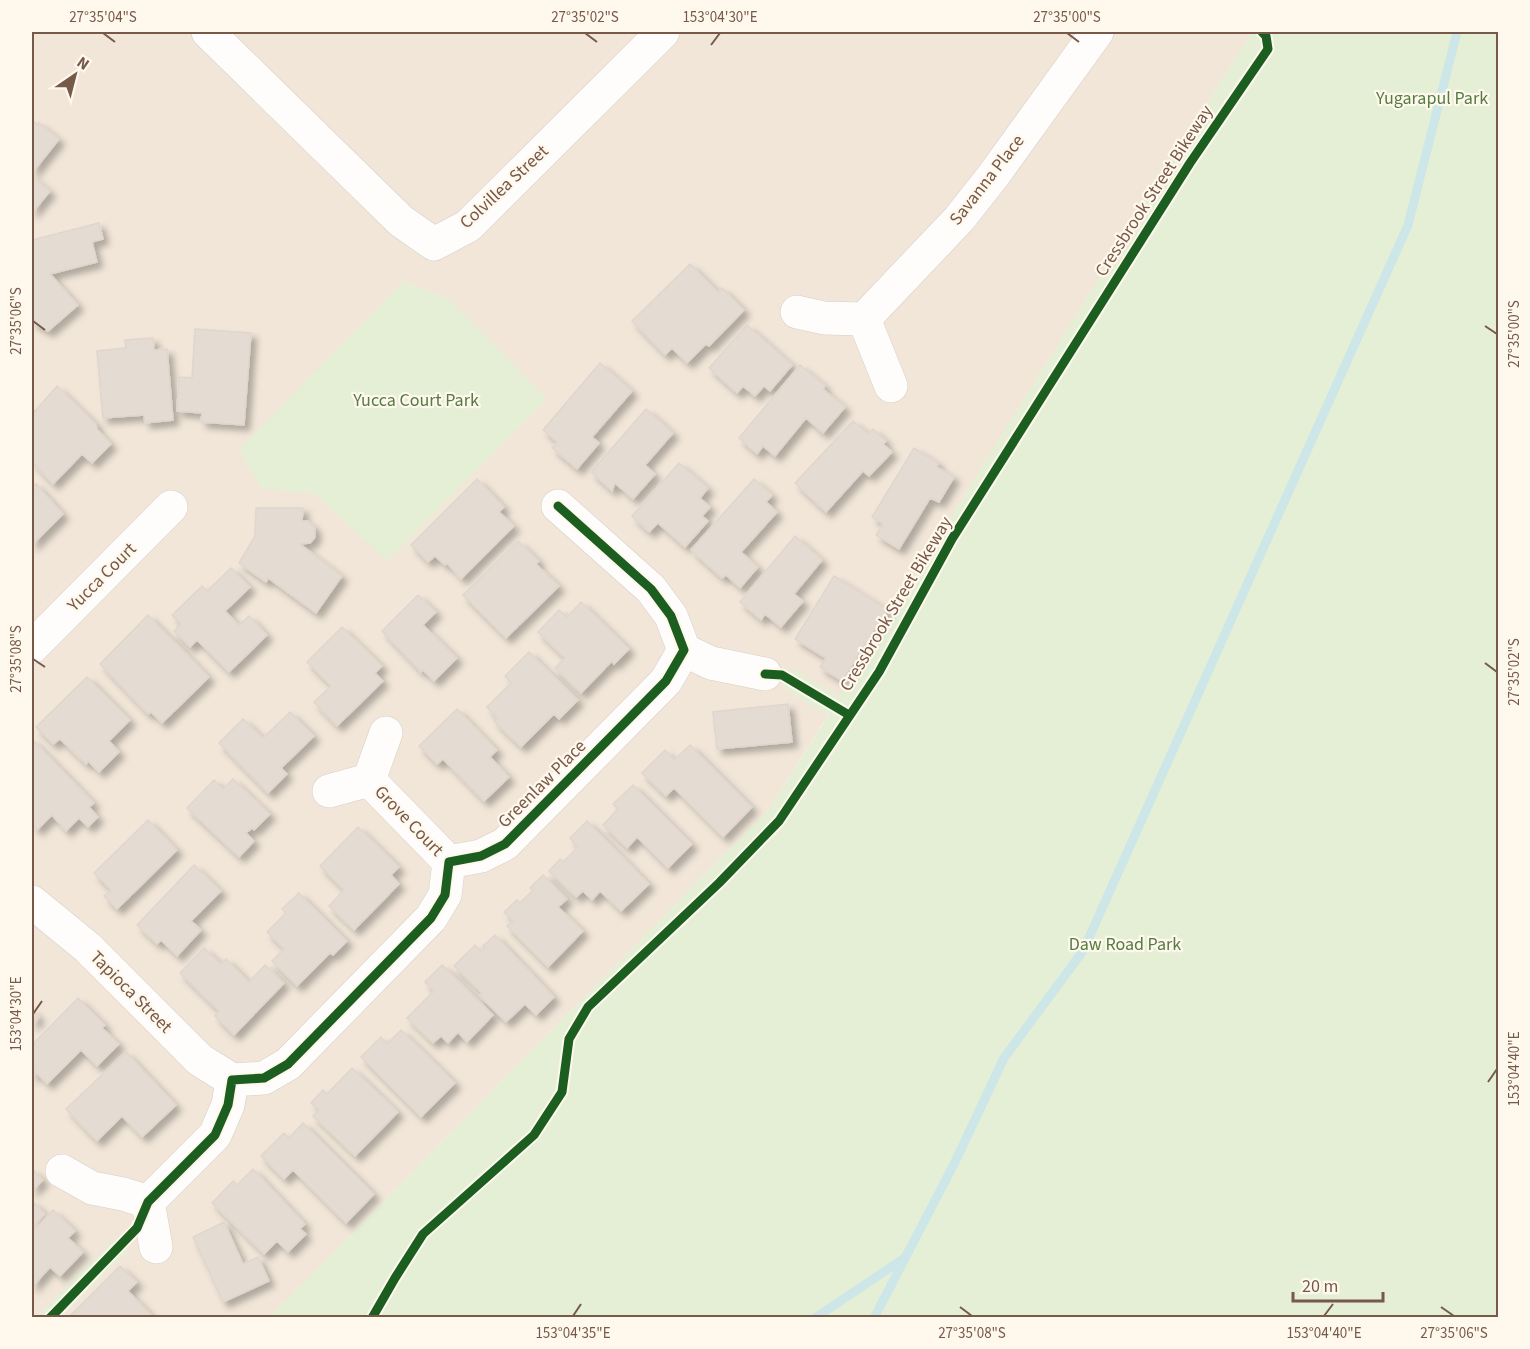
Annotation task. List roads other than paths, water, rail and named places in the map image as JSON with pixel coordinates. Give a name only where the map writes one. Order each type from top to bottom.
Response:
[{"type":"street","name":"Colvillea Street","points":[[208,32],[401,221],[434,244],[468,226],[663,32]]},
{"type":"street","name":"Savanna Place","points":[[864,319],[959,219],[993,176],[1097,32]]},
{"type":"street","points":[[797,312],[824,318],[864,319],[891,386]]},
{"type":"street","points":[[558,506],[651,589],[671,616],[684,650],[711,663],[765,674]]},
{"type":"street","name":"Yucca Court","points":[[32,647],[171,507]]},
{"type":"street","name":"Greenlaw Place","points":[[449,862],[481,856],[505,844],[666,681],[684,650]]},
{"type":"street","name":"Grove Court","points":[[369,780],[386,733]]},
{"type":"street","name":"Grove Court","points":[[369,780],[449,862]]},
{"type":"street","name":"Grove Court","points":[[329,791],[369,780]]},
{"type":"street","points":[[147,1202],[214,1135],[228,1105],[232,1080],[264,1078],[288,1064],[431,918],[445,895],[449,862]]},
{"type":"street","name":"Tapioca Street","points":[[32,902],[87,947],[200,1060],[232,1080]]},
{"type":"street","points":[[62,1171],[92,1188],[123,1194],[147,1202]]},
{"type":"street","points":[[147,1202],[156,1247]]},
{"type":"waterway","points":[[874,1318],[955,1162],[1004,1058],[1083,951],[1408,225],[1457,32]]},
{"type":"waterway","points":[[815,1318],[906,1257]]},
{"type":"park label","name":"Yugarapul Park","points":[[1432,98]]},
{"type":"park label","name":"Yucca Court Park","points":[[416,400]]},
{"type":"park label","name":"Daw Road Park","points":[[1125,944]]}]
